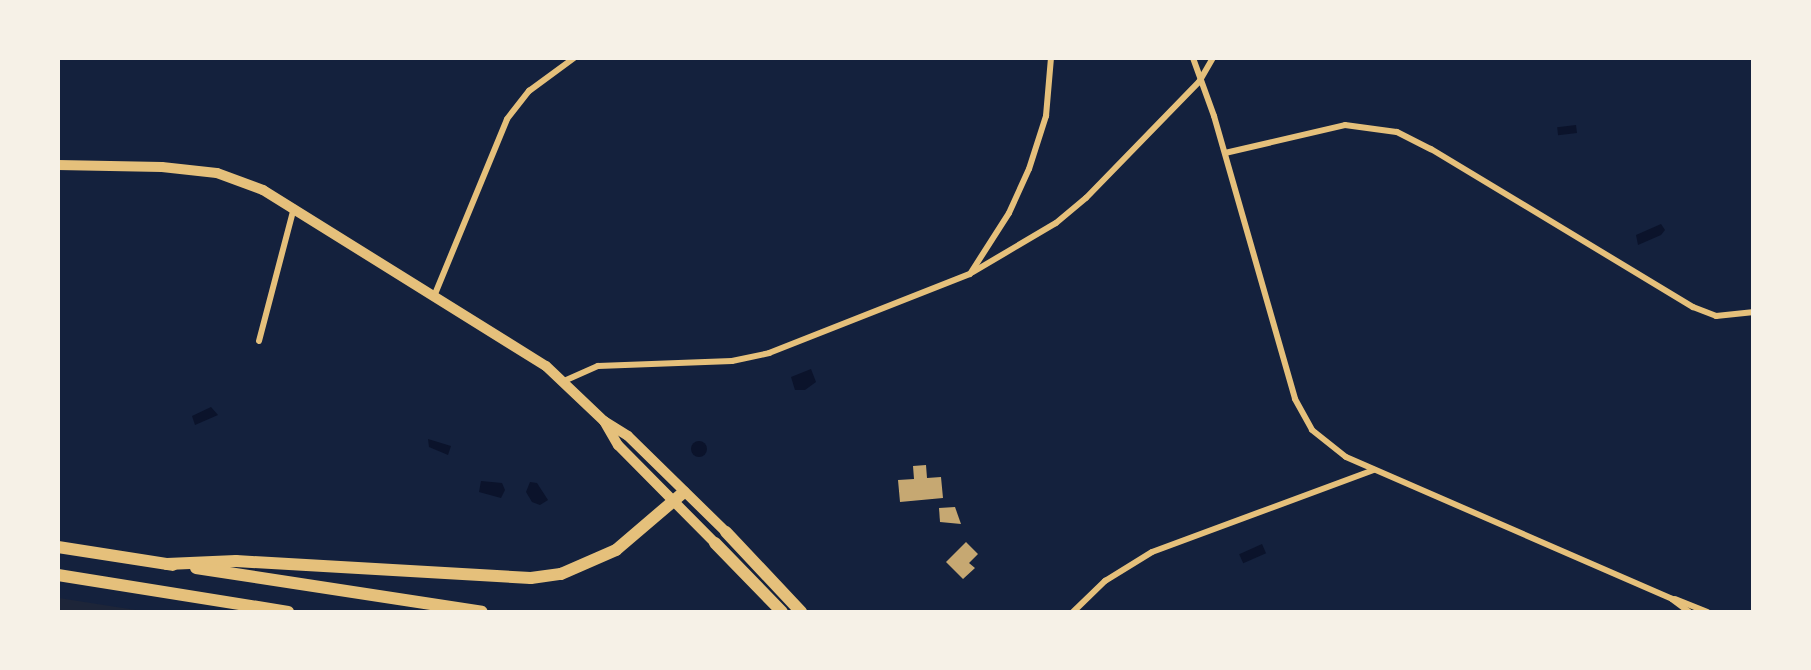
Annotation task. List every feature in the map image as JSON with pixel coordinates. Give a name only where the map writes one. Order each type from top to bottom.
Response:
[{"type":"highway","points":[[167,564],[236,561],[531,578],[591,564],[631,539],[684,492]]},
{"type":"highway","points":[[726,532],[801,612]]},
{"type":"highway","points":[[716,543],[782,612]]},
{"type":"highway","points":[[58,547],[482,612]]},
{"type":"highway","points":[[58,575],[288,612]]},
{"type":"main road","points":[[58,165],[162,167],[217,173],[263,190],[294,207],[435,294],[564,381],[604,422],[618,445],[716,543]]},
{"type":"main road","points":[[604,422],[628,436],[726,532]]},
{"type":"street","points":[[435,294],[507,119],[529,91],[574,58]]},
{"type":"street","points":[[970,274],[1009,213],[1029,169],[1046,116],[1050,58]]},
{"type":"street","points":[[1193,58],[1199,82],[1225,153],[1303,417],[1330,448],[1672,599],[1687,609],[1707,612]]},
{"type":"street","points":[[564,381],[598,366],[732,361],[769,353],[970,274],[1072,211],[1199,82],[1213,58]]},
{"type":"street","points":[[1225,153],[1345,125],[1397,132],[1431,148],[1693,307],[1716,316],[1752,312]]},
{"type":"street","points":[[259,341],[294,207]]},
{"type":"street","points":[[1072,612],[1105,581],[1152,552],[1375,469]]},
{"type":"shaded area","points":[[1576,125],[1577,133],[1558,135],[1557,127]]},
{"type":"shaded area","points":[[1661,224],[1665,230],[1661,235],[1638,245],[1636,235]]},
{"type":"shaded area","points":[[811,369],[816,382],[805,390],[795,390],[791,377]]},
{"type":"shaded area","points":[[211,407],[218,415],[195,425],[192,416]]},
{"type":"shaded area","points":[[428,439],[451,446],[448,455],[429,447]]},
{"type":"shaded area","points":[[699,441],[705,443],[707,449],[705,455],[699,457],[693,455],[691,449],[693,443]]},
{"type":"shaded area","points":[[481,481],[502,483],[505,490],[501,498],[479,492]]},
{"type":"shaded area","points":[[530,482],[537,483],[548,500],[540,505],[532,502],[526,492]]},
{"type":"shaded area","points":[[1262,544],[1266,553],[1243,563],[1239,554]]},
{"type":"shaded area","points":[[59,598],[142,611],[59,611]]},
{"type":"building","points":[[926,465],[927,478],[941,477],[943,498],[900,502],[898,480],[914,479],[913,466]]},
{"type":"building","points":[[955,507],[961,524],[940,522],[939,508]]},
{"type":"building","points":[[966,542],[978,554],[969,563],[975,568],[963,579],[946,562]]}]
